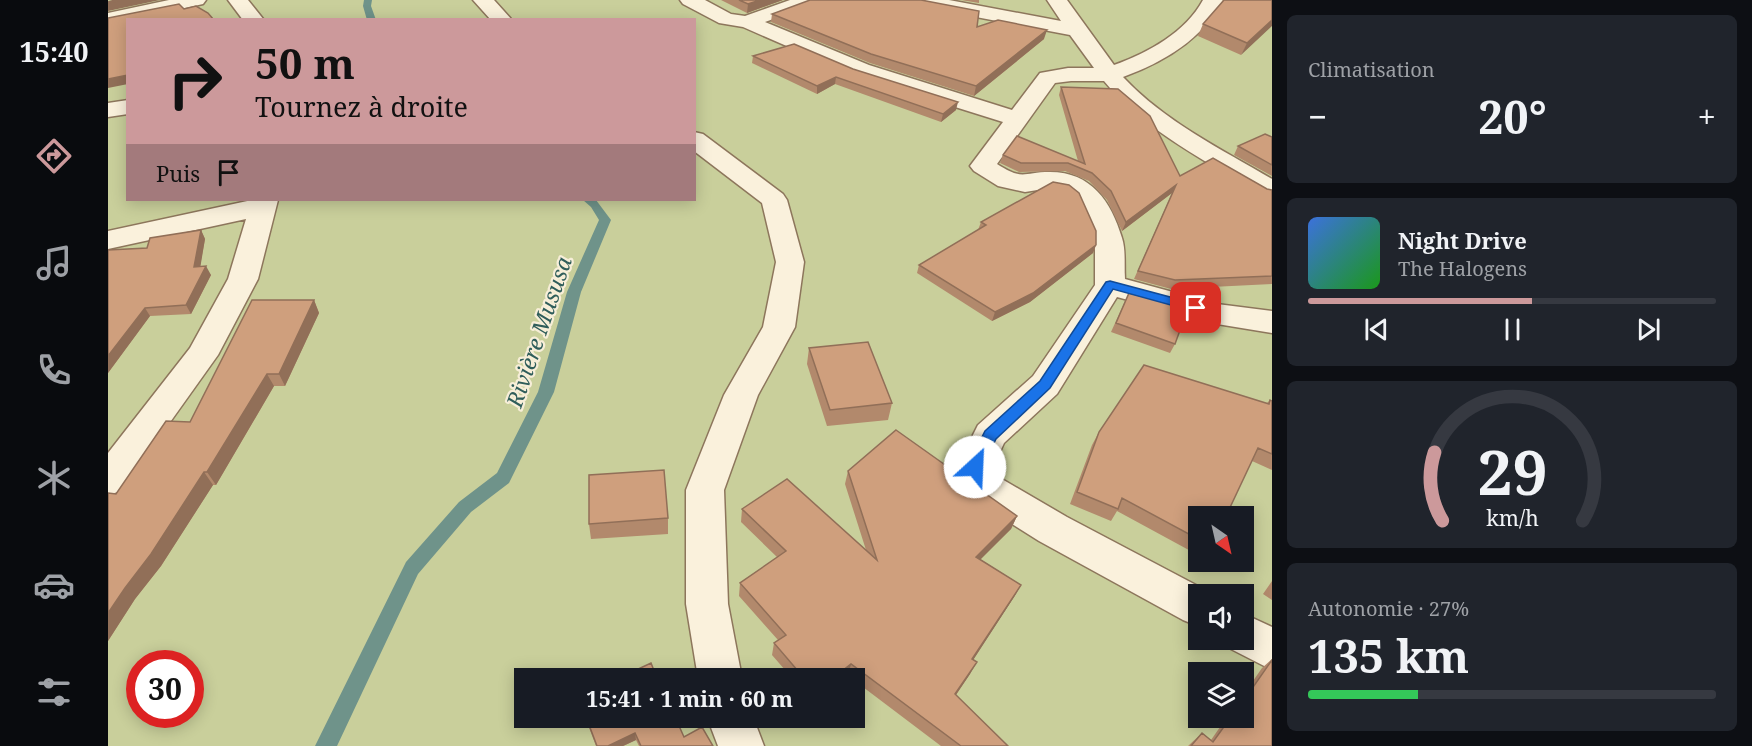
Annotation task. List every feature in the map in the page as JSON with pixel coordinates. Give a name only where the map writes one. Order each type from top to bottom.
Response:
[{"type":"street","points":[[108,19],[196,0]]},
{"type":"street","points":[[238,0],[252,18]]},
{"type":"street","points":[[483,0],[500,18]]},
{"type":"street","points":[[690,0],[726,19],[747,22],[861,70],[1017,119]]},
{"type":"street","points":[[747,22],[808,0]]},
{"type":"street","points":[[918,0],[1077,30]]},
{"type":"street","points":[[1058,0],[1077,30],[1132,98],[1195,142],[1272,190]]},
{"type":"street","points":[[1188,602],[979,484],[975,467],[990,435],[1045,385],[1110,285],[1109,239],[1090,196],[1075,185],[1050,180],[1025,184],[1006,181],[983,166],[1048,78],[1068,74],[1111,74],[1165,50],[1186,34],[1213,0]]},
{"type":"street","points":[[108,110],[126,107]]},
{"type":"street","points":[[696,141],[774,201],[790,262],[779,327],[741,395],[705,490],[707,604],[718,668]]},
{"type":"street","points":[[108,240],[265,203],[243,279],[202,355],[108,480]]},
{"type":"street","points":[[1110,285],[1217,314],[1272,322]]},
{"type":"street","points":[[1254,640],[1272,650]]},
{"type":"street","points":[[734,728],[741,746]]},
{"type":"green space","points":[[108,0],[1272,0],[1272,746],[108,746]]},
{"type":"building","points":[[739,0],[760,0],[748,4]]},
{"type":"building","points":[[810,0],[921,0],[979,11],[977,27],[998,20],[1047,30],[976,86],[871,54],[772,14]]},
{"type":"building","points":[[1224,0],[1272,0],[1272,20],[1247,43],[1203,24]]},
{"type":"building","points":[[179,4],[184,9],[196,6],[212,18],[126,18],[126,75],[108,79],[108,18]]},
{"type":"building","points":[[794,44],[853,69],[958,102],[943,114],[836,77],[817,86],[753,56]]},
{"type":"building","points":[[1061,87],[1118,89],[1150,116],[1180,176],[1213,158],[1272,190],[1272,276],[1175,280],[1138,271],[1176,185],[1126,222],[1111,191],[1092,173],[1068,163],[1021,163],[1003,155],[1017,136],[1085,164]]},
{"type":"building","points":[[1265,134],[1272,137],[1272,165],[1238,146]]},
{"type":"building","points":[[1053,182],[1069,185],[1079,193],[1096,231],[1096,245],[1033,293],[995,312],[919,265],[986,225],[981,222]]},
{"type":"building","points":[[201,230],[194,267],[206,266],[186,305],[145,308],[108,356],[108,250],[147,248],[150,238]]},
{"type":"building","points":[[1129,293],[1188,308],[1175,344],[1116,323]]},
{"type":"building","points":[[252,300],[314,300],[279,374],[267,374],[207,472],[204,472],[151,554],[108,613],[108,493],[116,494],[166,421],[190,422]]},
{"type":"building","points":[[868,342],[892,403],[830,410],[809,348]]},
{"type":"building","points":[[1144,365],[1269,404],[1270,400],[1272,401],[1272,454],[1258,448],[1231,506],[1188,506],[1188,534],[1122,498],[1118,509],[1077,492],[1099,432]]},
{"type":"building","points":[[896,430],[1017,516],[976,557],[1021,585],[972,659],[977,662],[955,694],[1008,746],[961,746],[865,674],[865,668],[856,668],[851,664],[846,668],[795,668],[774,643],[786,635],[740,583],[786,551],[742,509],[787,479],[877,560],[848,471]]},
{"type":"building","points":[[664,470],[668,518],[589,524],[589,475]]},
{"type":"building","points":[[1272,660],[1272,746],[1191,746],[1202,733],[1213,742],[1223,728],[1254,728],[1254,686]]},
{"type":"building","points":[[651,663],[653,668],[640,668]]},
{"type":"building","points":[[590,728],[680,728],[684,737],[703,728],[713,746],[641,746],[635,733],[608,746],[597,746]]},
{"type":"waterway","name":"Rivière Mususa","points":[[368,0],[367,6],[371,18]]},
{"type":"waterway","name":"Rivière Mususa","points":[[326,746],[412,568],[465,507],[503,478],[546,392],[574,292],[605,220],[596,205],[590,201]]},
{"type":"route","points":[[975,467],[990,435],[1045,385],[1110,285],[1196,308]]}]
